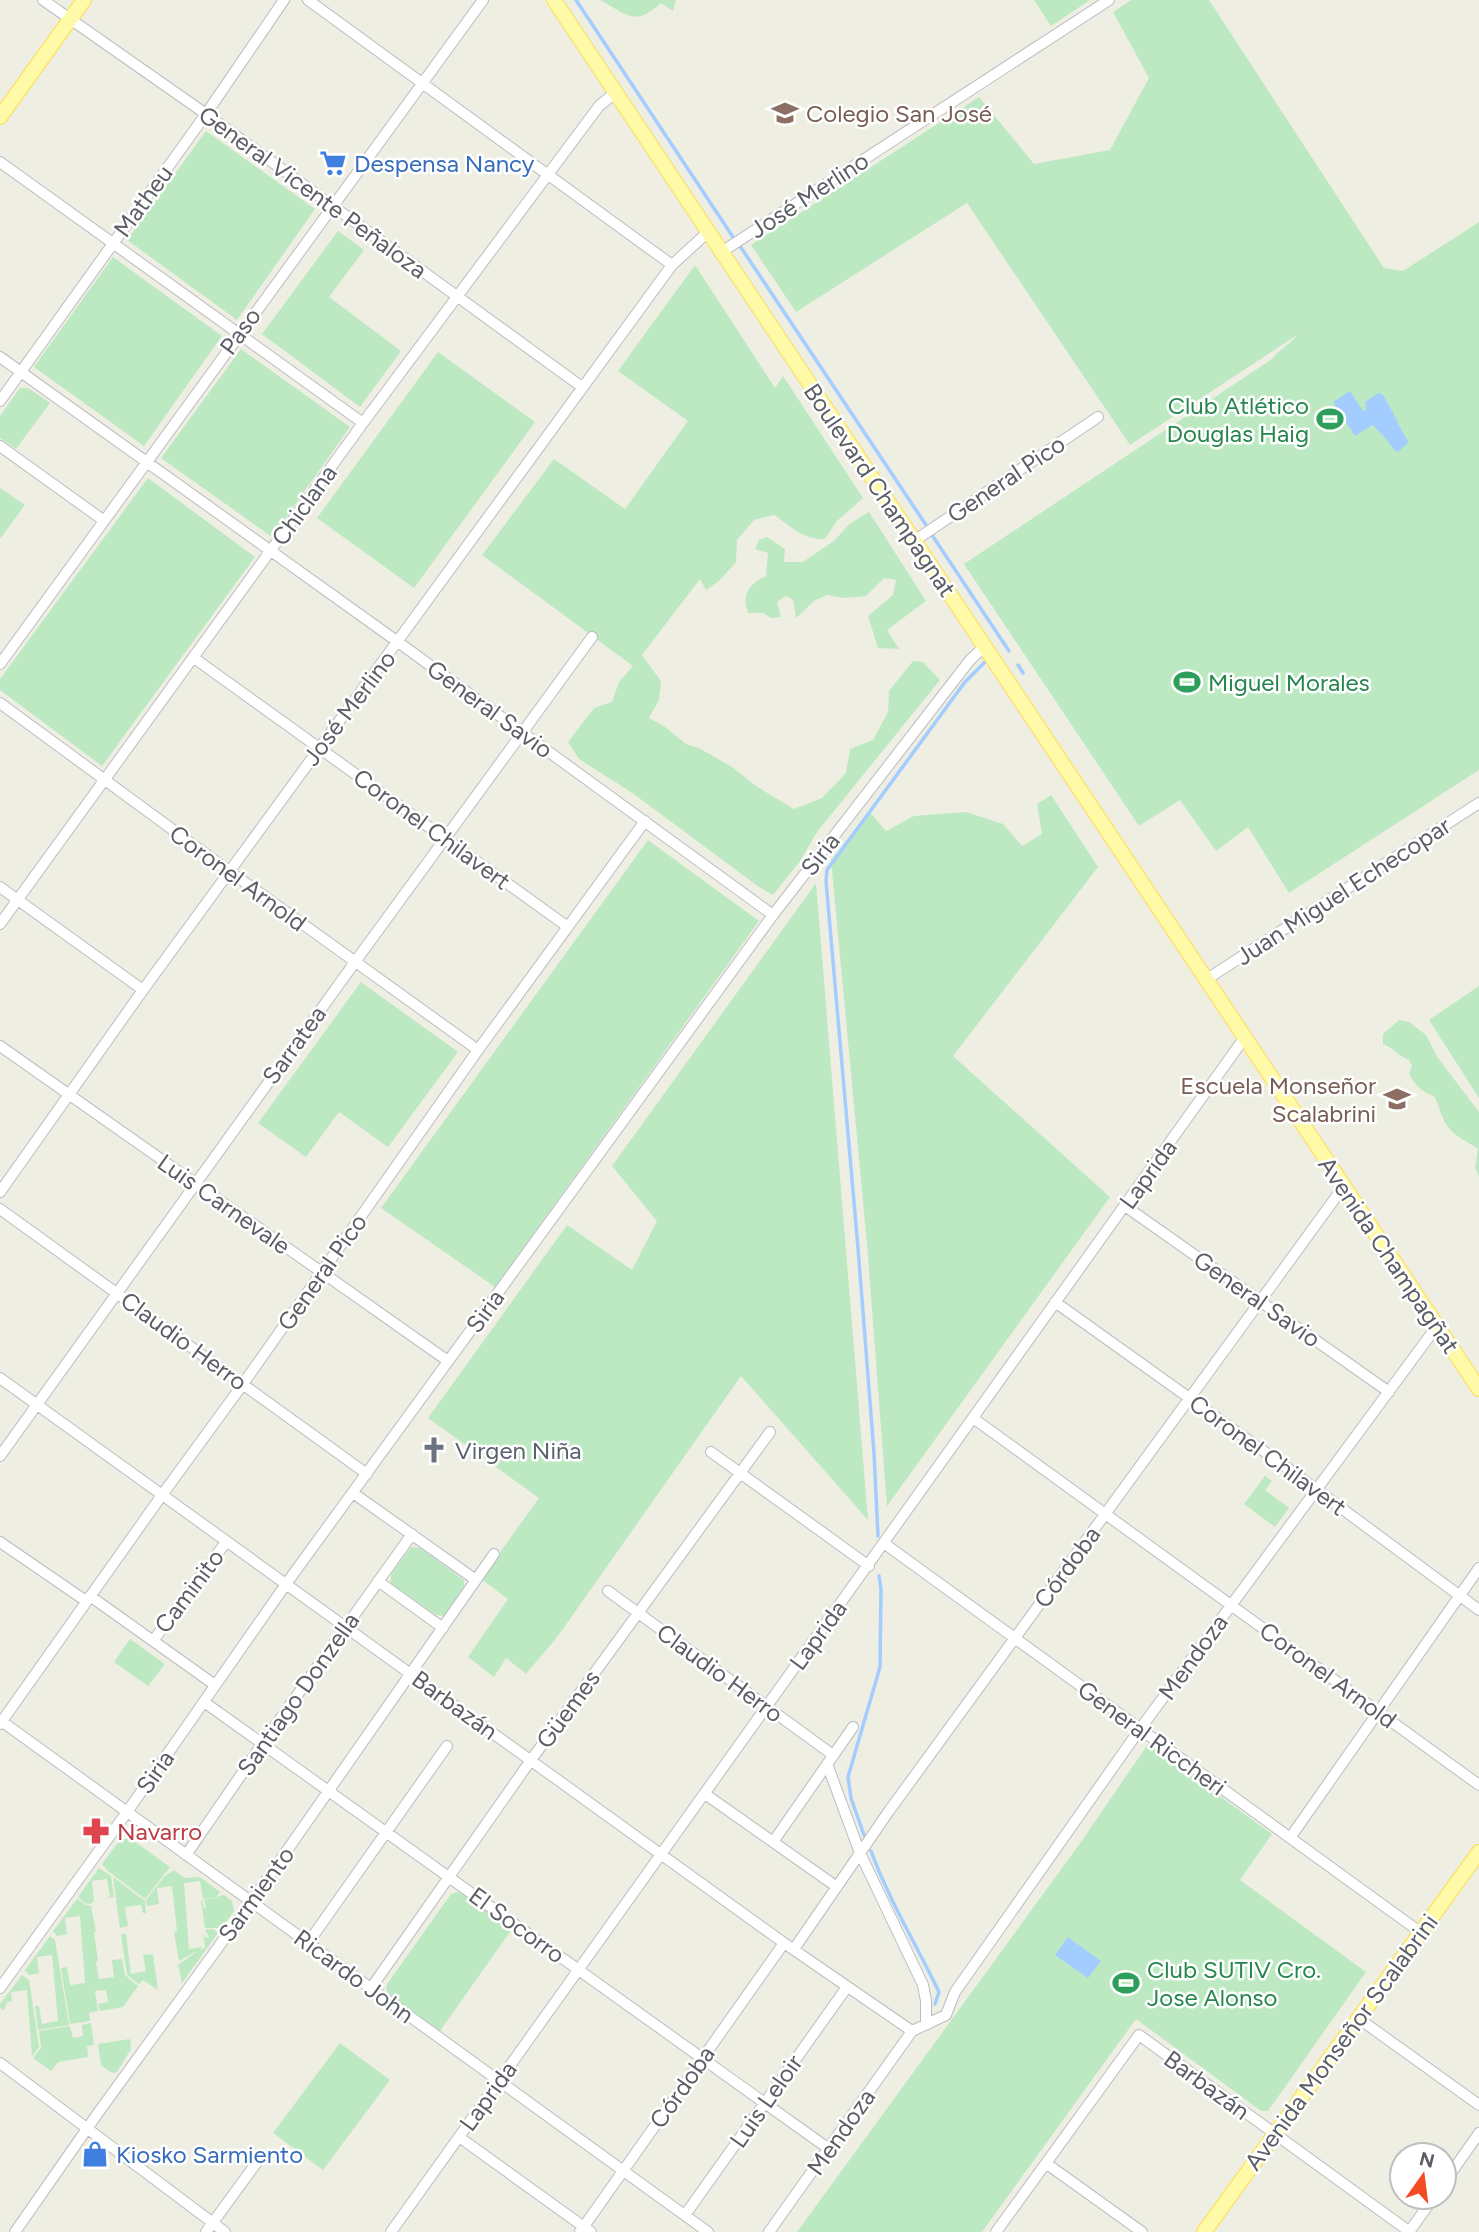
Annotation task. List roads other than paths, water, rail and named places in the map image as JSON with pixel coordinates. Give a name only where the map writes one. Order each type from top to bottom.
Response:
[{"type":"main road","points":[[0,117],[84,0]]},
{"type":"main road","name":"Boulevard Champagnat","points":[[554,0],[720,253],[1207,979]]},
{"type":"main road","name":"Avenida Champagñat","points":[[1207,979],[1479,1390]]},
{"type":"main road","name":"Avenida Monseñor Scalabrini","points":[[1204,2232],[1479,1852]]},
{"type":"street","name":"General Vicente Peñaloza","points":[[43,0],[206,114],[582,387]]},
{"type":"street","name":"Matheu","points":[[0,401],[206,114],[284,0]]},
{"type":"street","points":[[309,0],[672,265]]},
{"type":"street","name":"Paso","points":[[0,664],[482,0]]},
{"type":"street","name":"José Merlino","points":[[720,253],[1109,0]]},
{"type":"street","name":"Chiclana","points":[[0,924],[363,423],[599,106],[615,93]]},
{"type":"street","points":[[0,162],[363,423]]},
{"type":"street","name":"José Merlino","points":[[0,1192],[143,990],[582,387],[672,265],[707,233]]},
{"type":"street","name":"General Savio","points":[[0,358],[398,642],[773,915]]},
{"type":"street","name":"General Pico","points":[[914,541],[1098,417]]},
{"type":"street","points":[[0,446],[103,520]]},
{"type":"street","name":"Sarratea","points":[[0,1456],[444,838],[593,637]]},
{"type":"street","name":"Siria","points":[[0,1988],[286,1584],[773,915],[970,660],[985,646]]},
{"type":"street","name":"Coronel Chilavert","points":[[194,658],[568,928]]},
{"type":"street","name":"Coronel Arnold","points":[[0,703],[229,872],[478,1050]]},
{"type":"street","name":"Juan Miguel Echecopar","points":[[1207,979],[1479,803]]},
{"type":"street","name":"General Pico","points":[[1,1722],[478,1050],[645,821]]},
{"type":"street","points":[[0,887],[143,990]]},
{"type":"street","name":"Laprida","points":[[391,2232],[1245,1037]]},
{"type":"street","name":"Luis Carnevale","points":[[0,1046],[448,1362]]},
{"type":"street","name":"Córdoba","points":[[794,1950],[860,1853],[1343,1186]]},
{"type":"street","name":"General Savio","points":[[1125,1206],[1389,1392]]},
{"type":"street","name":"Claudio Herro","points":[[0,1209],[367,1474]]},
{"type":"street","name":"Coronel Chilavert","points":[[1055,1302],[1479,1610]]},
{"type":"street","name":"Mendoza","points":[[769,2232],[912,2031],[946,2015],[955,1992],[1140,1729],[1437,1326]]},
{"type":"street","name":"Barbazán","points":[[0,1378],[784,1943],[912,2031]]},
{"type":"street","name":"Coronel Arnold","points":[[973,1418],[1479,1785]]},
{"type":"street","name":"Güemes","points":[[371,1988],[637,1612],[770,1432]]},
{"type":"street","points":[[711,1452],[869,1566]]},
{"type":"street","points":[[353,1493],[476,1580]]},
{"type":"street","name":"Santiago Donzella","points":[[187,1855],[411,1534]]},
{"type":"street","points":[[0,1542],[153,1641],[215,1685]]},
{"type":"street","name":"Caminito","points":[[153,1641],[226,1542]]},
{"type":"street","name":"General Riccheri","points":[[884,1544],[1420,1932]]},
{"type":"street","name":"Sarmiento","points":[[15,2232],[330,1791],[495,1554]]},
{"type":"street","points":[[1290,1838],[1479,1569]]},
{"type":"street","points":[[378,1581],[443,1629]]},
{"type":"street","name":"Claudio Herro","points":[[608,1591],[766,1707],[830,1760]]},
{"type":"street","name":"El Socorro","points":[[204,1702],[829,2149]]},
{"type":"street","name":"Ricardo John","points":[[1,1722],[708,2232]]},
{"type":"street","points":[[772,1842],[853,1727]]},
{"type":"street","points":[[308,1943],[447,1746]]},
{"type":"street","points":[[830,1760],[860,1853],[923,1985],[926,2025]]},
{"type":"street","points":[[705,1794],[837,1887]]},
{"type":"street","name":"Córdoba","points":[[585,2230],[623,2170],[784,1943]]},
{"type":"street","name":"Luis Leloir","points":[[685,2215],[846,1987]]},
{"type":"street","points":[[1359,2018],[1479,2105]]},
{"type":"street","name":"Barbazán","points":[[1047,2164],[1139,2035],[1410,2232]]},
{"type":"street","points":[[0,2063],[88,2128],[209,2227],[225,2232]]},
{"type":"street","points":[[1458,2163],[1479,2133]]},
{"type":"street","points":[[458,2137],[585,2230]]},
{"type":"street","points":[[209,2227],[260,2158]]},
{"type":"street","points":[[996,2232],[1047,2164],[1142,2232]]},
{"type":"street","points":[[1410,2232],[1424,2211]]},
{"type":"water","points":[[1350,391],[1363,411],[1366,409],[1365,402],[1378,393],[1382,394],[1409,442],[1398,452],[1395,451],[1373,425],[1355,436],[1333,402]]},
{"type":"water","points":[[1068,1937],[1101,1961],[1088,1978],[1055,1955]]},
{"type":"waterway","points":[[576,0],[733,237]]},
{"type":"waterway","points":[[740,246],[926,525]]},
{"type":"waterway","points":[[932,535],[1009,651]]},
{"type":"waterway","points":[[878,1536],[874,1453],[827,870],[965,682],[985,662]]},
{"type":"waterway","points":[[1018,665],[1023,673]]},
{"type":"waterway","points":[[864,1835],[851,1798],[848,1777],[880,1667],[879,1576]]},
{"type":"waterway","points":[[871,1851],[894,1904],[939,1992],[935,2004]]},
{"type":"place","name":"Colegio San José","points":[[785,113]]},
{"type":"place","name":"Despensa Nancy","points":[[333,163]]},
{"type":"place","name":"Club Atlético Douglas Haig","points":[[1330,419]]},
{"type":"place","name":"Miguel Morales","points":[[1187,682]]},
{"type":"place","name":"Escuela Monseñor Scalabrini","points":[[1397,1099]]},
{"type":"place","name":"Virgen Niña","points":[[434,1450]]},
{"type":"place","name":"Navarro","points":[[96,1831]]},
{"type":"place","name":"Club SUTIV Cro. Jose Alonso","points":[[1126,1983]]},
{"type":"place","name":"Kiosko Sarmiento","points":[[95,2154]]}]
